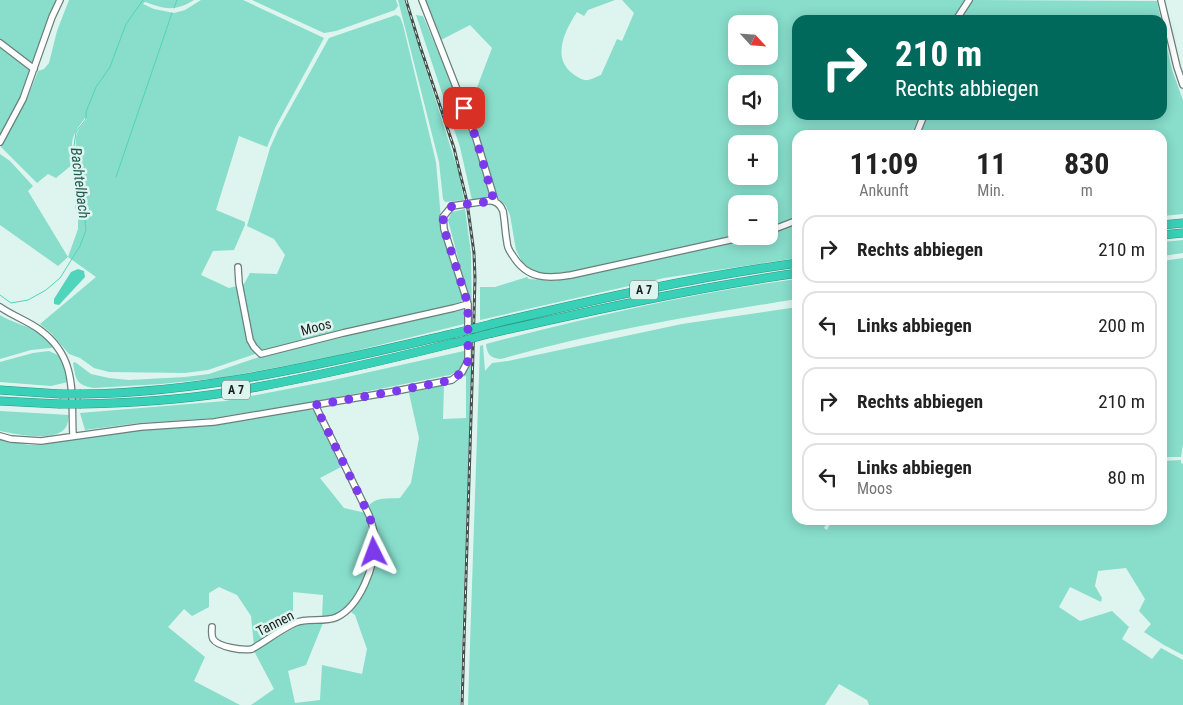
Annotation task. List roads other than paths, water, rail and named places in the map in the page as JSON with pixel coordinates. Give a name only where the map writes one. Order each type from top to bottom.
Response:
[{"type":"highway","points":[[1167,225],[1183,223]]},
{"type":"highway","points":[[1167,235],[1183,233]]},
{"type":"highway","name":"A 7","points":[[0,390],[60,394],[131,393],[222,383],[318,365],[665,285],[733,272],[792,264]]},
{"type":"highway","name":"A 7","points":[[0,401],[81,404],[162,400],[223,393],[330,372],[667,294],[792,274]]},
{"type":"street","points":[[0,142],[22,99],[60,0]]},
{"type":"street","points":[[422,0],[433,33],[476,138],[494,201],[503,211],[507,244],[516,261],[526,271],[542,277],[553,278],[728,240]]},
{"type":"street","points":[[959,15],[969,0]]},
{"type":"street","points":[[1161,0],[1165,15]]},
{"type":"street","points":[[1167,26],[1183,85]]},
{"type":"street","points":[[0,43],[34,69]]},
{"type":"street","points":[[0,436],[11,439],[41,441],[72,435],[141,427],[214,422],[452,380],[462,372],[468,361],[468,304],[444,229],[443,217],[452,206],[494,201]]},
{"type":"street","points":[[778,228],[792,222]]},
{"type":"street","name":"Moos","points":[[238,267],[238,284],[250,340],[261,354],[468,304]]},
{"type":"street","points":[[0,308],[49,336],[67,362],[71,378],[72,435]]},
{"type":"street","name":"Tannen","points":[[212,626],[212,636],[216,643],[238,650],[252,649],[295,623],[335,618],[348,611],[357,599],[366,579],[374,552],[373,528],[369,515],[315,405]]},
{"type":"waterway","name":"Bachtelbach","points":[[0,295],[11,303],[28,300],[46,290],[60,278],[80,246],[86,230],[81,184],[74,146],[76,132],[86,119],[86,112],[96,87],[110,67],[126,24],[143,0]]},
{"type":"waterway","points":[[174,8],[177,0]]},
{"type":"waterway","points":[[116,177],[172,13]]},
{"type":"railway","points":[[406,0],[454,148],[467,202],[474,253],[475,278],[462,705]]}]
